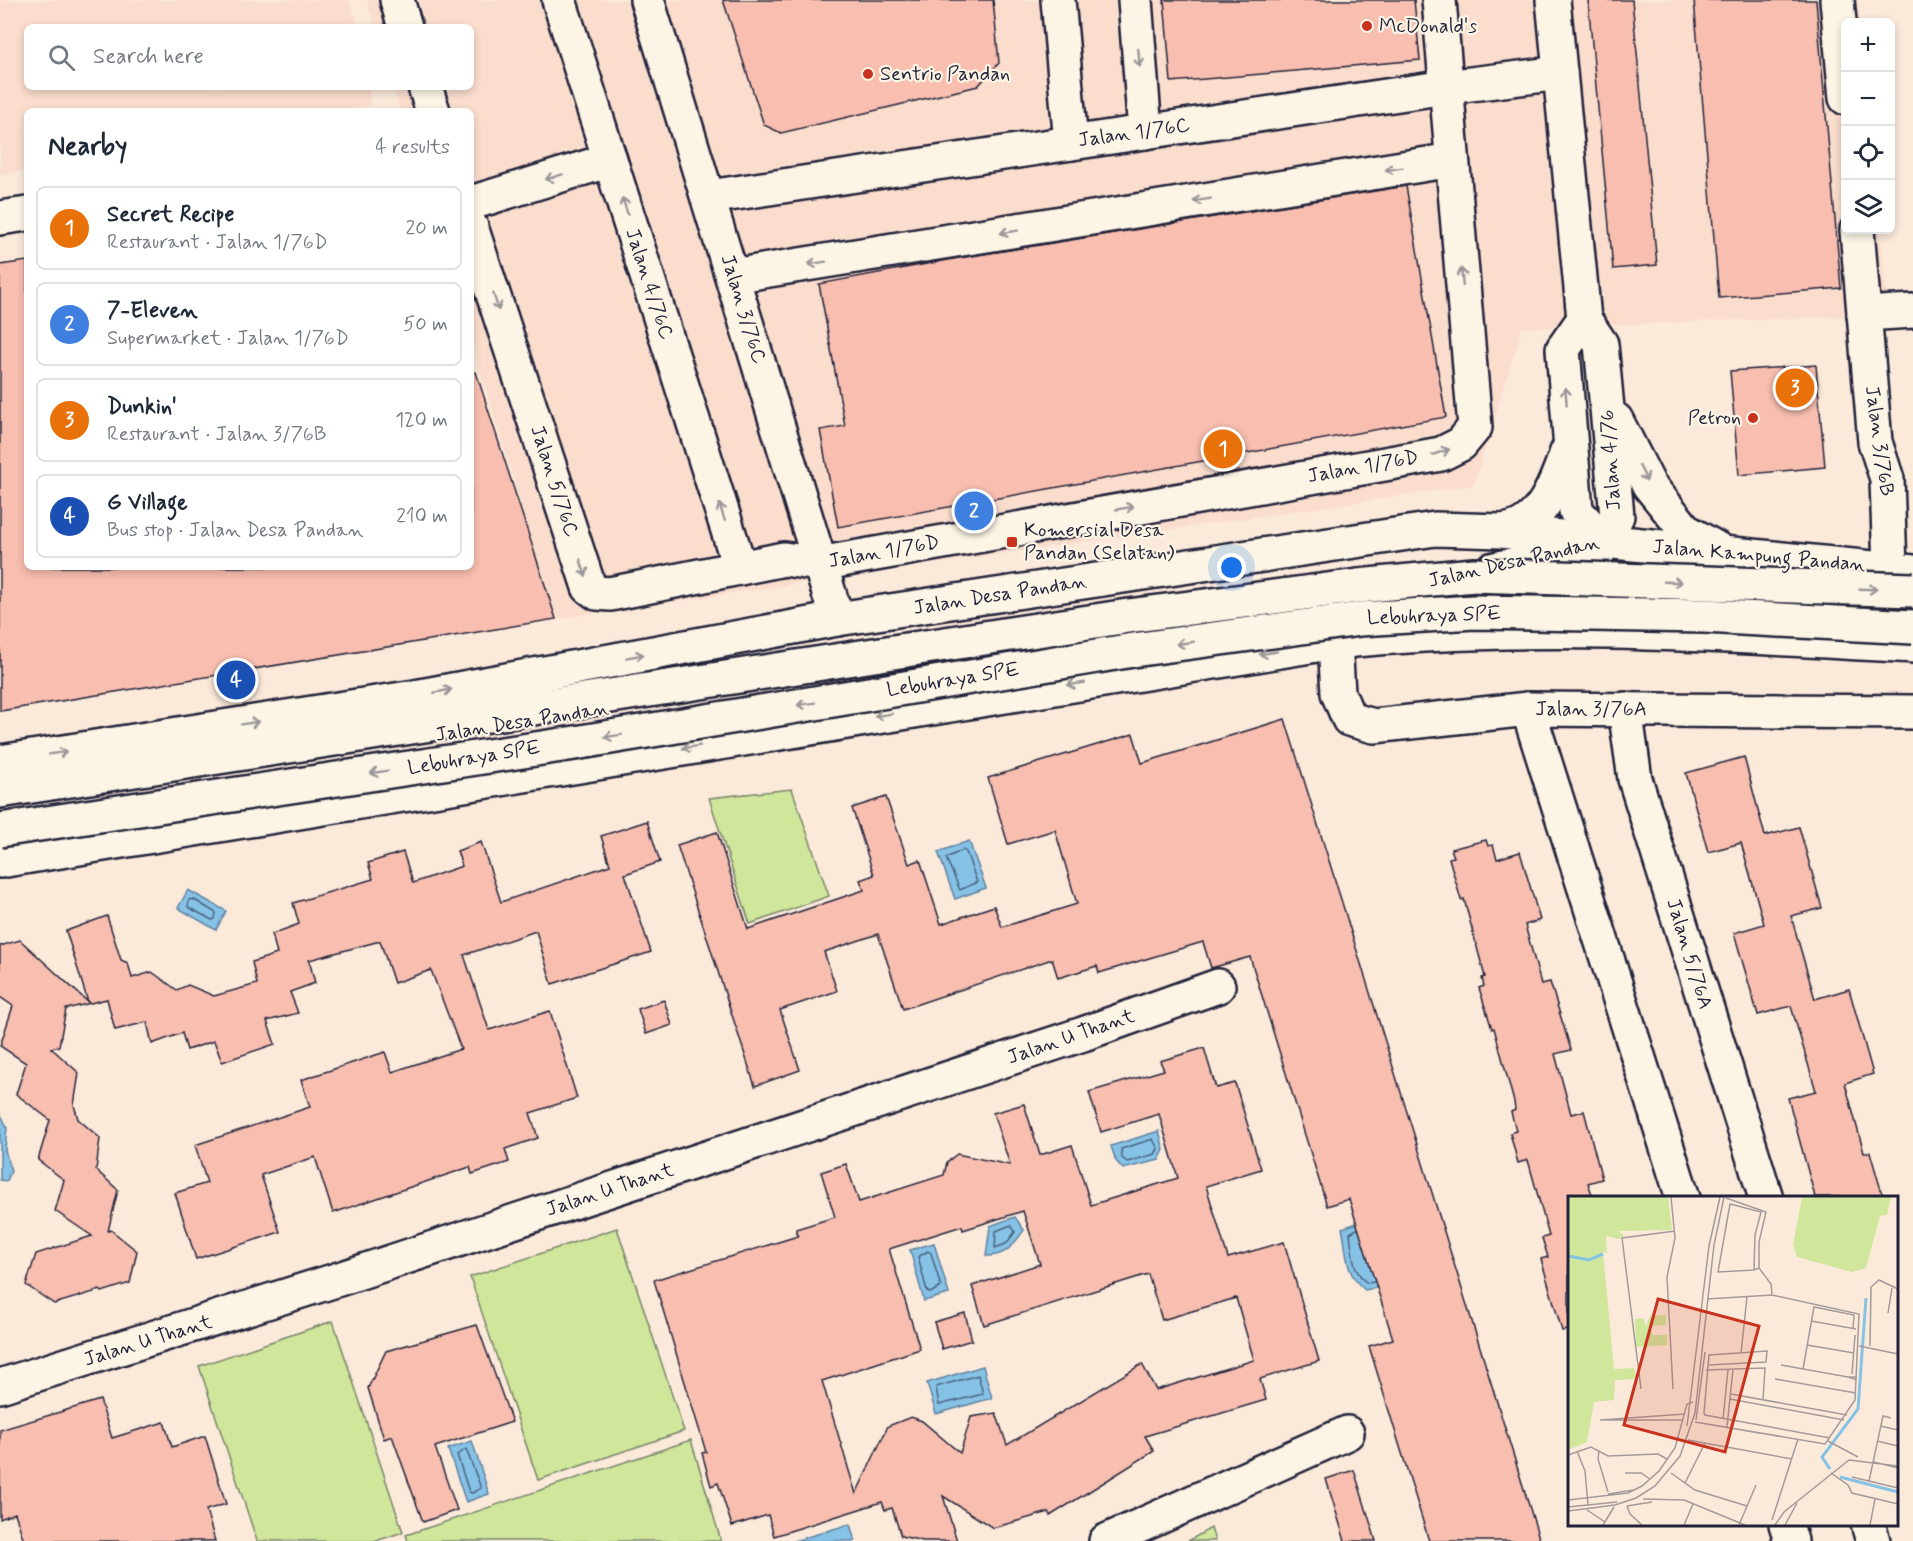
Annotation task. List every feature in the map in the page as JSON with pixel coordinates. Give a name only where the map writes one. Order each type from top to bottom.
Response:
[{"type":"main road","points":[[396,0],[404,24]]},
{"type":"main road","name":"Jalan 4/76C","points":[[559,0],[740,568]]},
{"type":"main road","name":"Jalan 3/76C","points":[[647,0],[837,619]]},
{"type":"main road","points":[[1058,0],[1071,143]]},
{"type":"main road","points":[[1135,0],[1145,132]]},
{"type":"main road","name":"Jalan 1/76D","points":[[819,564],[1441,454],[1461,444],[1475,428],[1439,0]]},
{"type":"main road","name":"Jalan 4/76","points":[[1553,0],[1584,319],[1601,344],[1607,402],[1617,516],[1605,542],[1575,511],[1563,349],[1584,319]]},
{"type":"main road","points":[[1837,0],[1843,72]]},
{"type":"main road","name":"Jalan 1/76C","points":[[709,197],[1446,87],[1560,73]]},
{"type":"main road","points":[[426,90],[432,108]]},
{"type":"main road","points":[[474,201],[610,160]]},
{"type":"main road","points":[[732,276],[1452,160]]},
{"type":"main road","points":[[0,218],[24,214]]},
{"type":"main road","name":"Jalan 5/76C","points":[[474,236],[589,587],[597,593],[610,594],[740,568]]},
{"type":"main road","name":"Jalan 3/76B","points":[[1858,244],[1875,442],[1887,479],[1905,577]]},
{"type":"main road","points":[[1864,314],[1913,311]]},
{"type":"main road","points":[[1607,402],[1649,486],[1686,531],[1724,553]]},
{"type":"main road","points":[[1502,531],[1512,530],[1535,517],[1552,494],[1570,444]]},
{"type":"main road","name":"Jalan Desa Pandan","points":[[0,762],[415,697],[837,619],[1435,529],[1502,531],[1605,542]]},
{"type":"main road","points":[[1605,542],[1613,576],[1630,592],[1652,603],[1913,626]]},
{"type":"main road","points":[[1415,633],[1554,600],[1584,580],[1605,542]]},
{"type":"main road","name":"Jalan Kampung Pandan","points":[[1605,542],[1724,553],[1905,577]]},
{"type":"main road","name":"Jalan Desa Pandan","points":[[0,800],[768,686],[1389,589],[1517,565],[1605,542]]},
{"type":"main road","points":[[740,568],[784,559],[819,564]]},
{"type":"main road","name":"Lebuhraya SPE","points":[[0,791],[1128,616],[1358,586],[1474,575],[1905,577]]},
{"type":"main road","name":"Lebuhraya SPE","points":[[0,830],[586,741],[1133,650],[1360,619],[1508,613],[1704,616],[1913,626]]},
{"type":"main road","points":[[0,861],[1335,642],[1415,633],[1702,633],[1913,646]]},
{"type":"main road","name":"Jalan 3/76A","points":[[1335,642],[1338,693],[1349,719],[1374,726],[1528,709],[1913,712]]},
{"type":"main road","points":[[1528,709],[1683,1196]]},
{"type":"main road","name":"Jalan 5/76A","points":[[1625,709],[1635,779],[1766,1196]]},
{"type":"main road","points":[[0,855],[39,854]]},
{"type":"main road","name":"Jalan U Thant","points":[[0,1386],[333,1281],[1062,1041],[1218,986]]},
{"type":"main road","points":[[1106,1541],[1347,1433]]},
{"type":"main road","points":[[1787,1526],[1791,1541]]},
{"type":"main road","points":[[1869,1526],[1873,1541]]},
{"type":"shaded area","points":[[0,0],[350,0],[357,24],[24,24],[24,90],[369,90],[370,105],[355,108],[24,108],[24,171],[0,175]]},
{"type":"shaded area","points":[[367,0],[1858,0],[1860,18],[1841,18],[1841,234],[1880,234],[1888,315],[1522,328],[1474,485],[556,619],[474,351],[474,108],[400,108],[394,90],[474,90],[474,24],[374,24]]},
{"type":"green space","points":[[792,789],[829,896],[750,924],[709,798]]},
{"type":"green space","points":[[617,1228],[684,1431],[538,1480],[470,1277]]},
{"type":"green space","points":[[333,1321],[403,1532],[376,1541],[257,1541],[199,1366]]},
{"type":"green space","points":[[691,1440],[721,1541],[408,1541],[406,1535]]},
{"type":"green space","points":[[1211,1528],[1215,1541],[1188,1541]]},
{"type":"water","points":[[969,841],[986,888],[955,899],[938,852]]},
{"type":"water","points":[[188,890],[226,911],[216,930],[178,908]]},
{"type":"water","points":[[0,1113],[7,1127],[5,1150],[11,1171],[7,1181],[0,1180]]},
{"type":"water","points":[[1159,1131],[1164,1150],[1159,1160],[1123,1169],[1116,1161],[1111,1146]]},
{"type":"water","points":[[1015,1217],[1024,1230],[1017,1240],[1004,1252],[986,1256],[990,1226]]},
{"type":"water","points":[[1364,1221],[1386,1286],[1365,1290],[1350,1269],[1342,1228]]},
{"type":"water","points":[[934,1243],[949,1294],[924,1301],[910,1250]]},
{"type":"water","points":[[983,1366],[992,1398],[936,1414],[927,1383]]},
{"type":"water","points":[[472,1441],[489,1494],[466,1502],[448,1449]]},
{"type":"water","points":[[850,1524],[855,1541],[794,1541]]},
{"type":"building","name":"Sentrio Pandan","points":[[723,0],[993,0],[999,63],[978,86],[781,133],[764,125]]},
{"type":"building","points":[[1164,0],[1414,0],[1420,60],[1171,82]]},
{"type":"building","points":[[1588,0],[1632,0],[1657,265],[1613,269]]},
{"type":"building","points":[[1694,0],[1816,0],[1841,288],[1719,298]]},
{"type":"building","points":[[1406,186],[1446,417],[838,527],[820,430],[845,426],[819,284],[959,258]]},
{"type":"building","points":[[24,261],[24,570],[474,570],[474,372],[476,372],[556,619],[0,711],[0,265]]},
{"type":"building","points":[[1816,365],[1825,467],[1739,475],[1730,371]]},
{"type":"building","points":[[1285,719],[1540,1541],[1429,1541],[1369,1346],[1393,1339],[1349,1199],[1327,1206],[1250,957],[1211,968],[1203,942],[1099,973],[1097,966],[1058,978],[1052,959],[903,1009],[878,934],[824,952],[837,991],[780,1010],[800,1070],[755,1086],[677,845],[717,832],[748,929],[864,890],[860,880],[874,875],[852,808],[886,797],[909,864],[920,860],[941,924],[994,906],[1002,927],[1077,904],[1055,830],[1008,844],[988,778],[1133,734],[1142,763]]},
{"type":"building","points":[[1744,757],[1765,836],[1799,827],[1822,908],[1791,916],[1815,999],[1849,989],[1873,1074],[1845,1083],[1864,1153],[1870,1152],[1883,1196],[1815,1196],[1788,1098],[1816,1091],[1791,1006],[1758,1015],[1734,933],[1764,924],[1741,843],[1708,852],[1686,773]]},
{"type":"building","points":[[647,821],[660,862],[625,874],[651,952],[552,984],[536,931],[464,955],[489,1030],[550,1011],[577,1098],[530,1113],[538,1138],[505,1149],[509,1162],[472,1174],[470,1167],[333,1213],[315,1157],[261,1175],[280,1232],[196,1259],[175,1193],[207,1183],[195,1145],[310,1107],[301,1080],[385,1052],[392,1072],[461,1049],[431,970],[394,983],[380,941],[309,960],[315,983],[290,992],[298,1013],[267,1021],[275,1044],[222,1062],[214,1041],[187,1050],[182,1033],[152,1044],[147,1022],[115,1030],[107,999],[66,1009],[59,1046],[51,1048],[79,1073],[74,1105],[78,1119],[100,1138],[96,1170],[118,1190],[108,1231],[111,1230],[137,1251],[130,1283],[102,1292],[100,1290],[54,1304],[26,1285],[36,1254],[92,1236],[55,1211],[64,1180],[38,1160],[50,1120],[16,1094],[26,1063],[0,1046],[13,1006],[0,997],[0,946],[20,940],[88,1002],[66,931],[107,916],[121,960],[128,963],[132,978],[152,972],[177,990],[188,985],[214,996],[257,984],[252,962],[277,954],[272,934],[299,924],[293,903],[373,879],[368,863],[403,852],[413,883],[462,866],[457,851],[481,842],[501,902],[610,865],[601,836]]},
{"type":"building","points":[[1486,840],[1488,846],[1493,845],[1497,859],[1520,852],[1540,920],[1525,925],[1541,984],[1550,982],[1571,1050],[1555,1054],[1571,1114],[1584,1111],[1602,1179],[1588,1183],[1593,1196],[1568,1196],[1568,1330],[1562,1331],[1541,1259],[1548,1257],[1542,1238],[1549,1236],[1528,1160],[1518,1163],[1510,1133],[1516,1131],[1511,1112],[1515,1110],[1514,1102],[1494,1028],[1492,1029],[1479,988],[1484,986],[1482,978],[1485,977],[1464,899],[1461,900],[1449,858],[1454,857],[1451,849]]},
{"type":"building","points":[[664,1000],[672,1025],[646,1034],[638,1009]]},
{"type":"building","points":[[1204,1048],[1216,1088],[1235,1083],[1261,1169],[1206,1186],[1228,1258],[1284,1242],[1319,1361],[1260,1379],[1266,1400],[1145,1436],[1154,1451],[1050,1516],[1049,1512],[993,1528],[943,1496],[957,1541],[923,1541],[901,1536],[892,1508],[885,1510],[882,1502],[774,1536],[768,1515],[732,1526],[718,1483],[711,1486],[702,1453],[706,1452],[654,1280],[798,1236],[796,1229],[835,1217],[821,1172],[846,1164],[859,1202],[944,1175],[947,1162],[957,1154],[1010,1165],[993,1113],[1024,1104],[1040,1155],[1072,1145],[1091,1205],[1178,1178],[1159,1114],[1101,1132],[1089,1092],[1164,1070],[1160,1061]],"holes":[[[1023,1211],[1040,1264],[972,1286],[984,1325],[1148,1274],[1162,1320],[1236,1298],[1254,1360],[1156,1390],[1142,1364],[1007,1445],[996,1413],[971,1417],[960,1453],[922,1421],[911,1417],[888,1426],[856,1494],[822,1381],[920,1349],[889,1249],[962,1226],[963,1230]]]},
{"type":"building","points":[[965,1313],[972,1340],[942,1349],[934,1322]]},
{"type":"building","points":[[477,1325],[512,1422],[435,1447],[457,1510],[423,1522],[392,1436],[384,1439],[368,1388],[386,1351]]},
{"type":"building","points":[[100,1400],[112,1438],[164,1422],[172,1447],[205,1436],[226,1504],[206,1510],[215,1541],[24,1541],[15,1513],[0,1519],[0,1430]]},
{"type":"building","points":[[1354,1470],[1376,1541],[1345,1541],[1326,1479]]},
{"type":"place","name":"McDonald's","points":[[1367,26]]},
{"type":"place","name":"Sentrio Pandan","points":[[868,74]]},
{"type":"place","name":"Dunkin'","points":[[1795,388]]},
{"type":"place","name":"Petron","points":[[1753,418]]},
{"type":"place","name":"Secret Recipe","points":[[1223,449]]},
{"type":"place","name":"7-Eleven","points":[[974,511]]},
{"type":"place","name":"Komersial Desa Pandan (Selatan)","points":[[1012,542]]},
{"type":"place","name":"G Village","points":[[236,680]]}]
